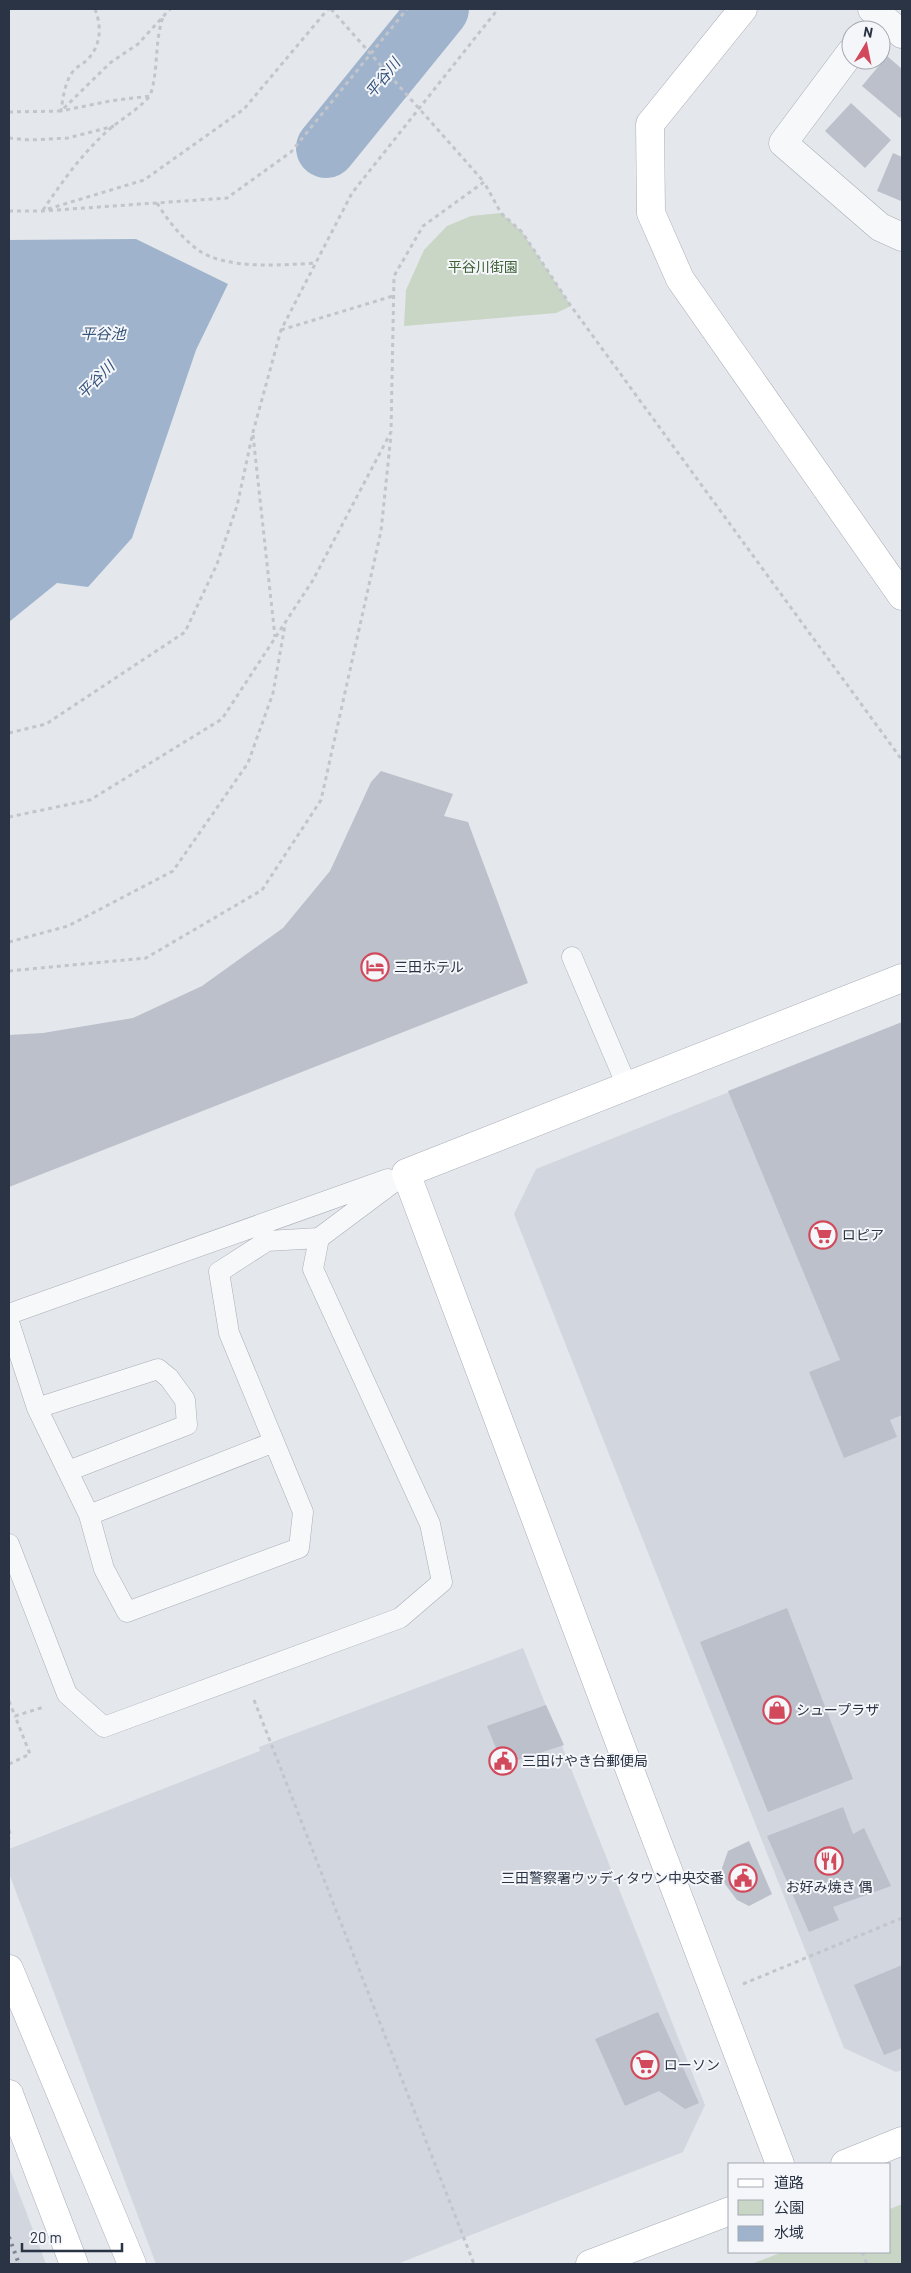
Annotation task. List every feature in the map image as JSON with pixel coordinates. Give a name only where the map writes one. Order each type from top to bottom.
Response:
[{"type":"street","points":[[743,9],[650,124],[651,213],[680,279],[902,596]]},
{"type":"street","points":[[873,18],[902,34]]},
{"type":"street","points":[[841,65],[783,143],[880,227],[902,237]]},
{"type":"street","points":[[780,2163],[406,1173],[902,978]]},
{"type":"street","points":[[9,1969],[132,2264]]},
{"type":"street","points":[[9,2094],[74,2264]]},
{"type":"street","points":[[847,2163],[902,2141]]},
{"type":"street","points":[[590,2264],[728,2212]]},
{"type":"lane","points":[[572,957],[627,1086]]},
{"type":"lane","points":[[9,1322],[37,1408],[89,1515],[104,1569],[127,1612],[299,1548],[303,1512],[229,1333],[220,1272],[267,1241],[318,1238],[406,1173]]},
{"type":"lane","points":[[9,1314],[406,1173]]},
{"type":"lane","points":[[9,1544],[67,1694],[104,1726],[400,1618],[442,1582],[430,1524],[313,1269],[318,1238]]},
{"type":"lane","points":[[37,1408],[158,1369],[169,1378],[185,1400],[187,1425],[68,1471]]},
{"type":"lane","points":[[89,1515],[274,1442]]},
{"type":"path","points":[[60,111],[63,94],[70,77],[95,48],[100,31],[96,9]]},
{"type":"path","points":[[60,111],[110,63],[138,44],[170,9]]},
{"type":"path","points":[[42,211],[144,180],[244,109],[330,9],[484,182],[501,213],[522,232],[571,306],[902,760]]},
{"type":"path","points":[[9,211],[42,211],[227,198],[291,152],[407,9]]},
{"type":"path","points":[[9,733],[46,724],[185,632],[217,564],[237,506],[252,432],[281,330],[352,193],[498,9]]},
{"type":"path","points":[[42,211],[61,183],[100,137],[139,108],[150,96],[155,81],[158,31],[163,17]]},
{"type":"path","points":[[9,112],[60,111],[110,101],[150,96]]},
{"type":"path","points":[[9,138],[30,140],[68,138],[116,126]]},
{"type":"path","points":[[9,971],[146,958],[262,890],[321,800],[381,531],[391,432],[394,276],[423,226],[484,182]]},
{"type":"path","points":[[157,203],[172,226],[198,250],[212,256],[242,264],[316,263]]},
{"type":"path","points":[[281,330],[393,296]]},
{"type":"path","points":[[252,432],[275,638]]},
{"type":"path","points":[[9,817],[90,800],[222,719],[313,580],[391,432]]},
{"type":"path","points":[[9,942],[68,926],[173,870],[248,763],[273,693],[286,622]]},
{"type":"path","points":[[252,1694],[474,2264]]},
{"type":"path","points":[[9,1764],[30,1754],[15,1716]]},
{"type":"path","points":[[9,1830],[11,1837],[9,1838]]},
{"type":"path","points":[[717,1994],[902,1918]]},
{"type":"shaded area","points":[[902,1023],[902,2070],[896,2072],[844,2048],[514,1214],[536,1169]]},
{"type":"shaded area","points":[[523,1648],[705,2105],[683,2152],[397,2264],[156,2264],[9,1873],[9,1849],[260,1751],[259,1747]]},
{"type":"shaded area","points":[[9,2167],[46,2264],[9,2264]]},
{"type":"green space","name":"平谷川街園","points":[[501,213],[522,232],[571,306],[556,313],[404,326],[406,290],[424,250],[447,226],[471,216]]},
{"type":"green space","points":[[902,2204],[902,2264],[751,2264],[780,2253],[891,2253],[891,2209]]},
{"type":"water","name":"平谷池","points":[[136,239],[228,284],[196,350],[132,538],[88,587],[57,583],[9,622],[9,240]]},
{"type":"building","points":[[891,59],[902,69],[902,116],[900,118],[862,86],[875,70],[891,70]]},
{"type":"building","points":[[851,103],[891,140],[865,168],[825,131]]},
{"type":"building","points":[[893,153],[902,157],[901,201],[877,191]]},
{"type":"building","name":"三田ホテル","points":[[381,771],[453,794],[444,816],[468,822],[528,983],[9,1187],[9,1035],[43,1033],[133,1018],[202,986],[283,928],[330,871],[371,782]]},
{"type":"building","points":[[902,1022],[902,1415],[890,1420],[897,1437],[844,1458],[809,1372],[840,1360],[728,1091]]},
{"type":"building","name":"シュープラザ","points":[[787,1608],[853,1779],[768,1812],[700,1642]]},
{"type":"building","points":[[546,1705],[564,1745],[503,1765],[487,1726]]},
{"type":"building","name":"お好み焼き 偶","points":[[843,1807],[853,1834],[864,1828],[891,1886],[833,1907],[839,1920],[809,1932],[767,1836]]},
{"type":"building","points":[[749,1841],[772,1894],[749,1906],[737,1900],[725,1884],[722,1868],[728,1851]]},
{"type":"building","points":[[902,1965],[902,2048],[884,2055],[854,1985]]},
{"type":"building","name":"ローソン","points":[[658,2012],[699,2103],[685,2109],[659,2091],[625,2106],[595,2039]]},
{"type":"waterway","name":"平谷川","points":[[326,148],[439,9]]},
{"type":"railway","points":[[9,2237],[19,2264]]},
{"type":"place","name":"三田ホテル","points":[[375,967]]},
{"type":"place","name":"ロピア","points":[[823,1235]]},
{"type":"place","name":"シュープラザ","points":[[777,1710]]},
{"type":"place","name":"三田けやき台郵便局","points":[[503,1761]]},
{"type":"place","name":"お好み焼き 偶","points":[[829,1861]]},
{"type":"place","name":"三田警察署ウッディタウン中央交番","points":[[743,1878]]},
{"type":"place","name":"ローソン","points":[[645,2065]]}]
